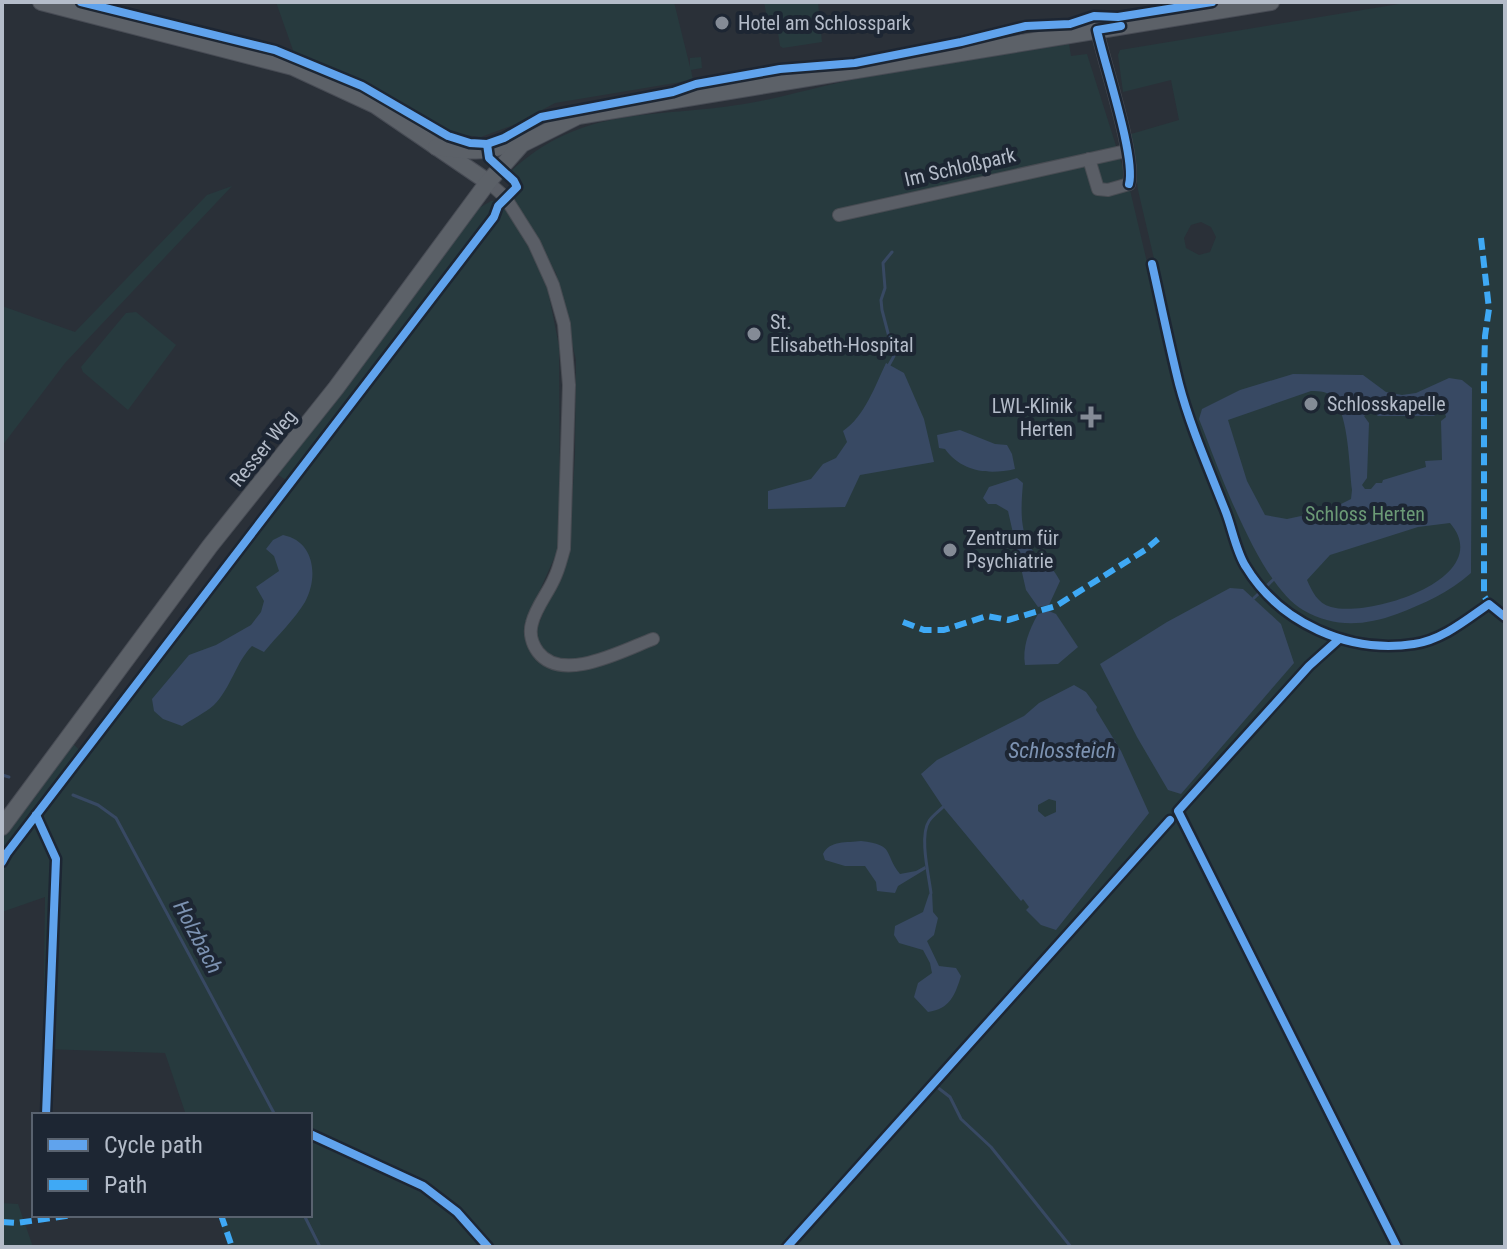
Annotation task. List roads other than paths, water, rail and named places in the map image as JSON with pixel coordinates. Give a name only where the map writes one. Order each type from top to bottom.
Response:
[{"type":"main road","points":[[41,2],[293,67],[375,105],[488,182]]},
{"type":"main road","name":"Resser Weg","points":[[436,147],[488,151],[511,144],[551,120],[1271,2]]},
{"type":"main road","name":"Resser Weg","points":[[2,827],[210,546],[336,388],[488,182],[522,144],[576,117]]},
{"type":"street","points":[[1089,159],[1098,189],[1120,188],[1129,184],[1131,179],[1126,151],[1097,30]]},
{"type":"street","name":"Im Schloßpark","points":[[839,215],[1126,151]]},
{"type":"street","points":[[488,182],[507,200],[544,263],[559,304],[568,360],[564,549],[555,578],[532,622],[534,645],[545,660],[556,665],[572,666],[588,664],[653,639]]},
{"type":"water","points":[[886,363],[904,373],[924,419],[934,462],[860,475],[845,507],[768,509],[768,491],[811,479],[823,464],[836,458],[847,442],[843,431],[863,409]]},
{"type":"water","points":[[1293,374],[1363,375],[1386,392],[1402,395],[1416,393],[1449,378],[1462,380],[1472,388],[1471,573],[1426,602],[1373,621],[1338,622],[1303,610],[1287,597],[1256,551],[1199,419],[1202,409],[1240,390]],"holes":[[[1311,391],[1329,394],[1343,418],[1351,499],[1333,508],[1287,519],[1265,515],[1247,481],[1228,420]],[[1372,411],[1378,416],[1434,416],[1439,411],[1445,413],[1446,417],[1441,421],[1442,460],[1425,461],[1426,467],[1365,489],[1362,485],[1367,478],[1369,423],[1364,416]],[[1450,523],[1460,543],[1457,561],[1443,577],[1423,590],[1398,600],[1349,609],[1326,605],[1313,592],[1307,580],[1330,555],[1418,527]]]},
{"type":"water","points":[[960,430],[995,444],[1007,445],[1015,469],[995,472],[976,470],[959,463],[945,449],[939,448],[937,435]]},
{"type":"water","points":[[1017,478],[1023,483],[1022,523],[1027,541],[1060,581],[1049,605],[1038,607],[1026,590],[1008,511],[996,504],[988,504],[983,498],[989,487]]},
{"type":"water","points":[[283,535],[301,544],[311,561],[312,581],[305,602],[264,652],[252,646],[225,691],[210,708],[182,726],[163,719],[154,711],[152,699],[189,655],[216,645],[251,625],[261,612],[264,601],[256,587],[279,571],[274,556],[266,549],[273,540]]},
{"type":"water","name":"Schlossteich","points":[[1230,588],[1243,589],[1281,624],[1294,663],[1181,794],[1168,790],[1100,664],[1167,622]]},
{"type":"water","points":[[1049,611],[1056,614],[1078,647],[1058,664],[1025,665],[1025,645],[1032,626],[1038,614]]},
{"type":"water","name":"Schlossteich","points":[[1074,685],[1086,692],[1121,751],[1149,813],[1056,930],[1041,925],[1026,910],[1029,907],[1023,899],[1021,901],[943,807],[921,774],[937,760],[1024,716],[1039,703]],"holes":[[[1049,799],[1056,801],[1056,812],[1045,817],[1038,811],[1038,805]]]},
{"type":"water","points":[[861,841],[884,848],[900,874],[925,866],[926,869],[898,886],[895,893],[877,891],[876,882],[865,866],[845,866],[825,860],[823,854],[830,846]]},
{"type":"water","points":[[932,892],[933,912],[938,918],[934,935],[927,941],[939,966],[956,968],[961,976],[947,1004],[928,1012],[914,997],[918,983],[932,973],[930,963],[923,950],[899,943],[894,935],[895,926],[923,912]]},
{"type":"waterway","points":[[889,365],[894,356],[881,300],[885,288],[883,263],[892,252]]},
{"type":"waterway","points":[[1254,598],[1274,579]]},
{"type":"waterway","name":"Holzbach","points":[[2,775],[9,777]]},
{"type":"waterway","name":"Holzbach","points":[[73,795],[98,805],[116,818],[274,1113]]},
{"type":"waterway","points":[[931,893],[926,828],[943,807]]},
{"type":"waterway","points":[[937,1087],[950,1097],[961,1119],[991,1147],[1071,1247]]},
{"type":"waterway","name":"Holzbach","points":[[305,1217],[320,1247]]},
{"type":"place","name":"Hotel am Schlosspark","points":[[722,23]]},
{"type":"place","name":"St. Elisabeth-Hospital","points":[[754,334]]},
{"type":"place","name":"Schlosskapelle","points":[[1311,404]]},
{"type":"place","name":"LWL-Klinik Herten","points":[[1091,417]]},
{"type":"place","name":"Zentrum für Psychiatrie","points":[[950,550]]},
{"type":"park label","name":"Schloss Herten","points":[[1365,514]]}]
